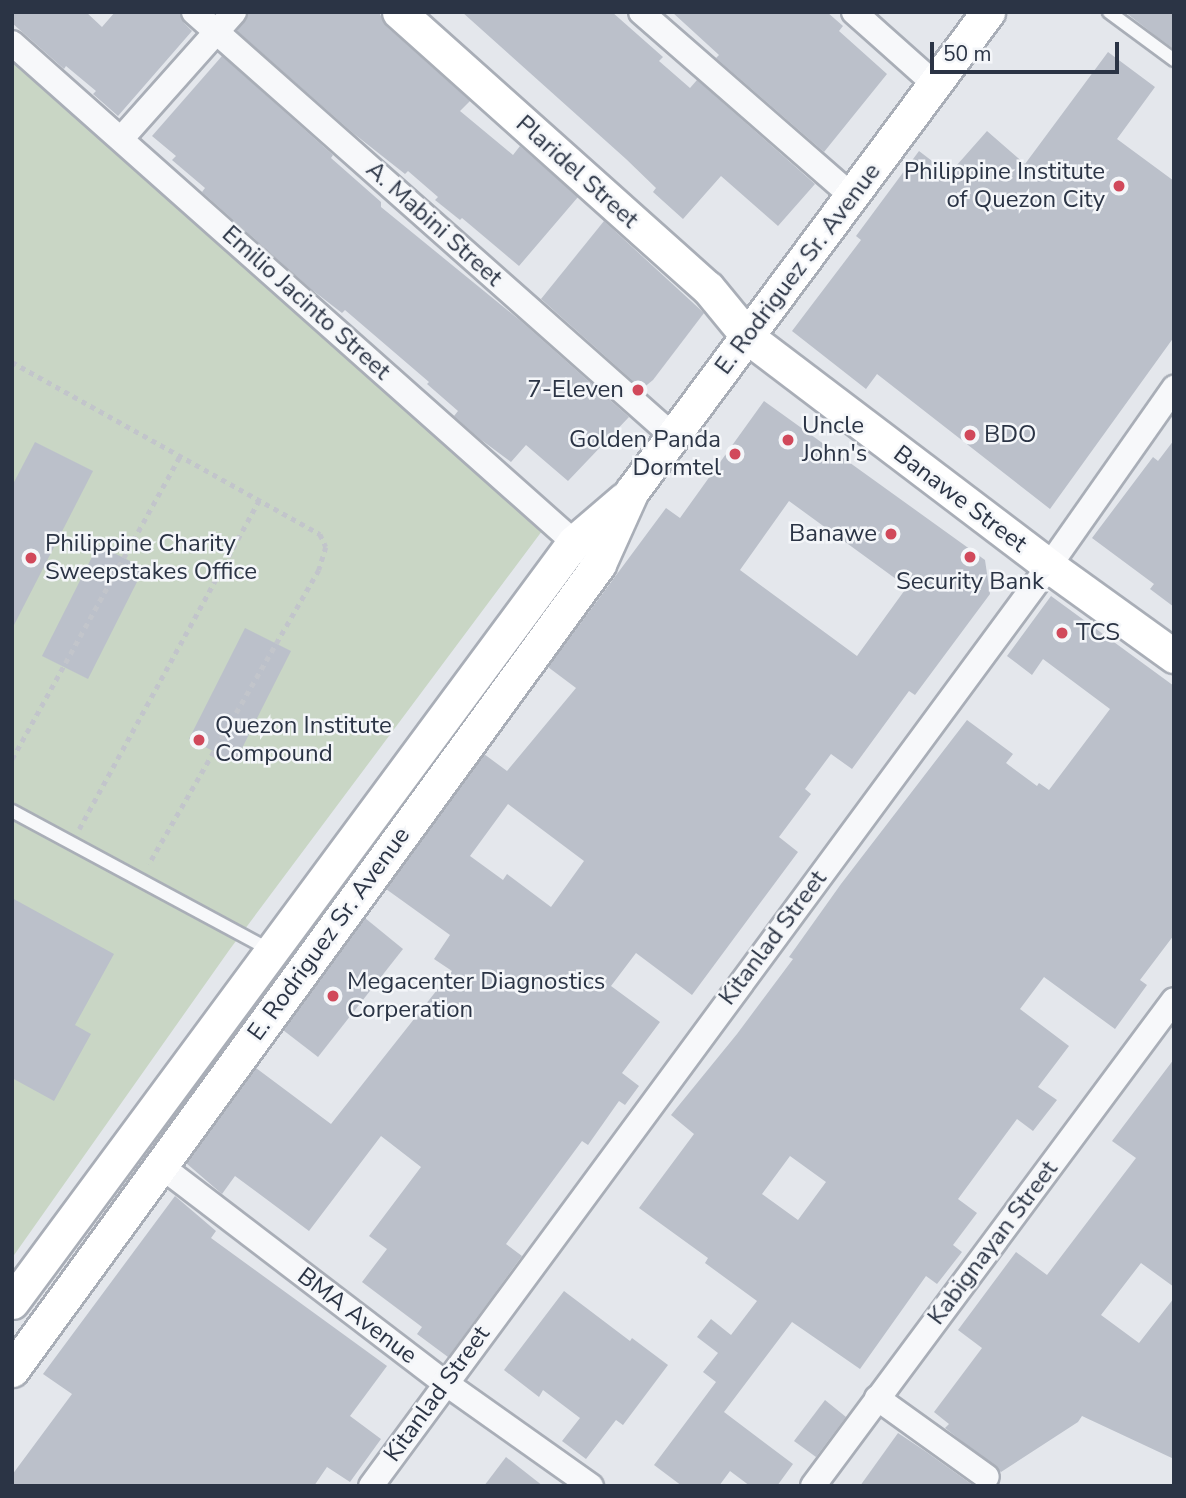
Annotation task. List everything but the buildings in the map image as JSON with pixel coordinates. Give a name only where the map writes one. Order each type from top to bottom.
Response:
[{"type":"main road","name":"Plaridel Street","points":[[399,12],[708,288],[749,338]]},
{"type":"main road","name":"E. Rodriguez Sr. Avenue","points":[[12,1370],[598,564],[632,491],[749,338],[988,12]]},
{"type":"main road","name":"Banawe Street","points":[[749,338],[1049,566],[1174,656]]},
{"type":"main road","name":"E. Rodriguez Sr. Avenue","points":[[12,1302],[574,542],[632,491]]},
{"type":"street","name":"A. Mabini Street","points":[[194,12],[673,436]]},
{"type":"street","points":[[121,139],[234,12]]},
{"type":"street","points":[[641,12],[853,197]]},
{"type":"street","points":[[854,12],[936,85]]},
{"type":"street","name":"Emilio Jacinto Street","points":[[12,43],[598,564]]},
{"type":"street","name":"Kitanlad Street","points":[[371,1486],[444,1382],[1049,566],[1174,388]]},
{"type":"street","name":"Kabignayan Street","points":[[813,1486],[1174,1000]]},
{"type":"street","name":"BMA Avenue","points":[[161,1166],[444,1382],[591,1486]]},
{"type":"street","points":[[877,1398],[987,1477]]},
{"type":"lane","points":[[1109,12],[1174,60]]},
{"type":"lane","points":[[12,811],[272,951]]},
{"type":"path","points":[[12,362],[320,534],[326,547],[319,570],[140,879]]},
{"type":"path","points":[[12,759],[180,456]]},
{"type":"path","points":[[72,842],[260,500]]},
{"type":"green space","name":"Quezon Institute Compound","points":[[12,57],[542,531],[230,949],[12,1258]]},
{"type":"place","name":"Philippine Institute of Quezon City","points":[[1119,186]]},
{"type":"place","name":"7-Eleven","points":[[638,390]]},
{"type":"place","name":"BDO","points":[[970,435]]},
{"type":"place","name":"Uncle John's","points":[[788,440]]},
{"type":"place","name":"Golden Panda Dormtel","points":[[735,454]]},
{"type":"place","name":"Banawe","points":[[891,534]]},
{"type":"place","name":"Security Bank","points":[[970,557]]},
{"type":"place","name":"Philippine Charity Sweepstakes Office","points":[[31,558]]},
{"type":"place","name":"TCS","points":[[1062,633]]},
{"type":"place","name":"Quezon Institute Compound","points":[[199,740]]},
{"type":"place","name":"Megacenter Diagnostics Corperation","points":[[333,996]]}]
